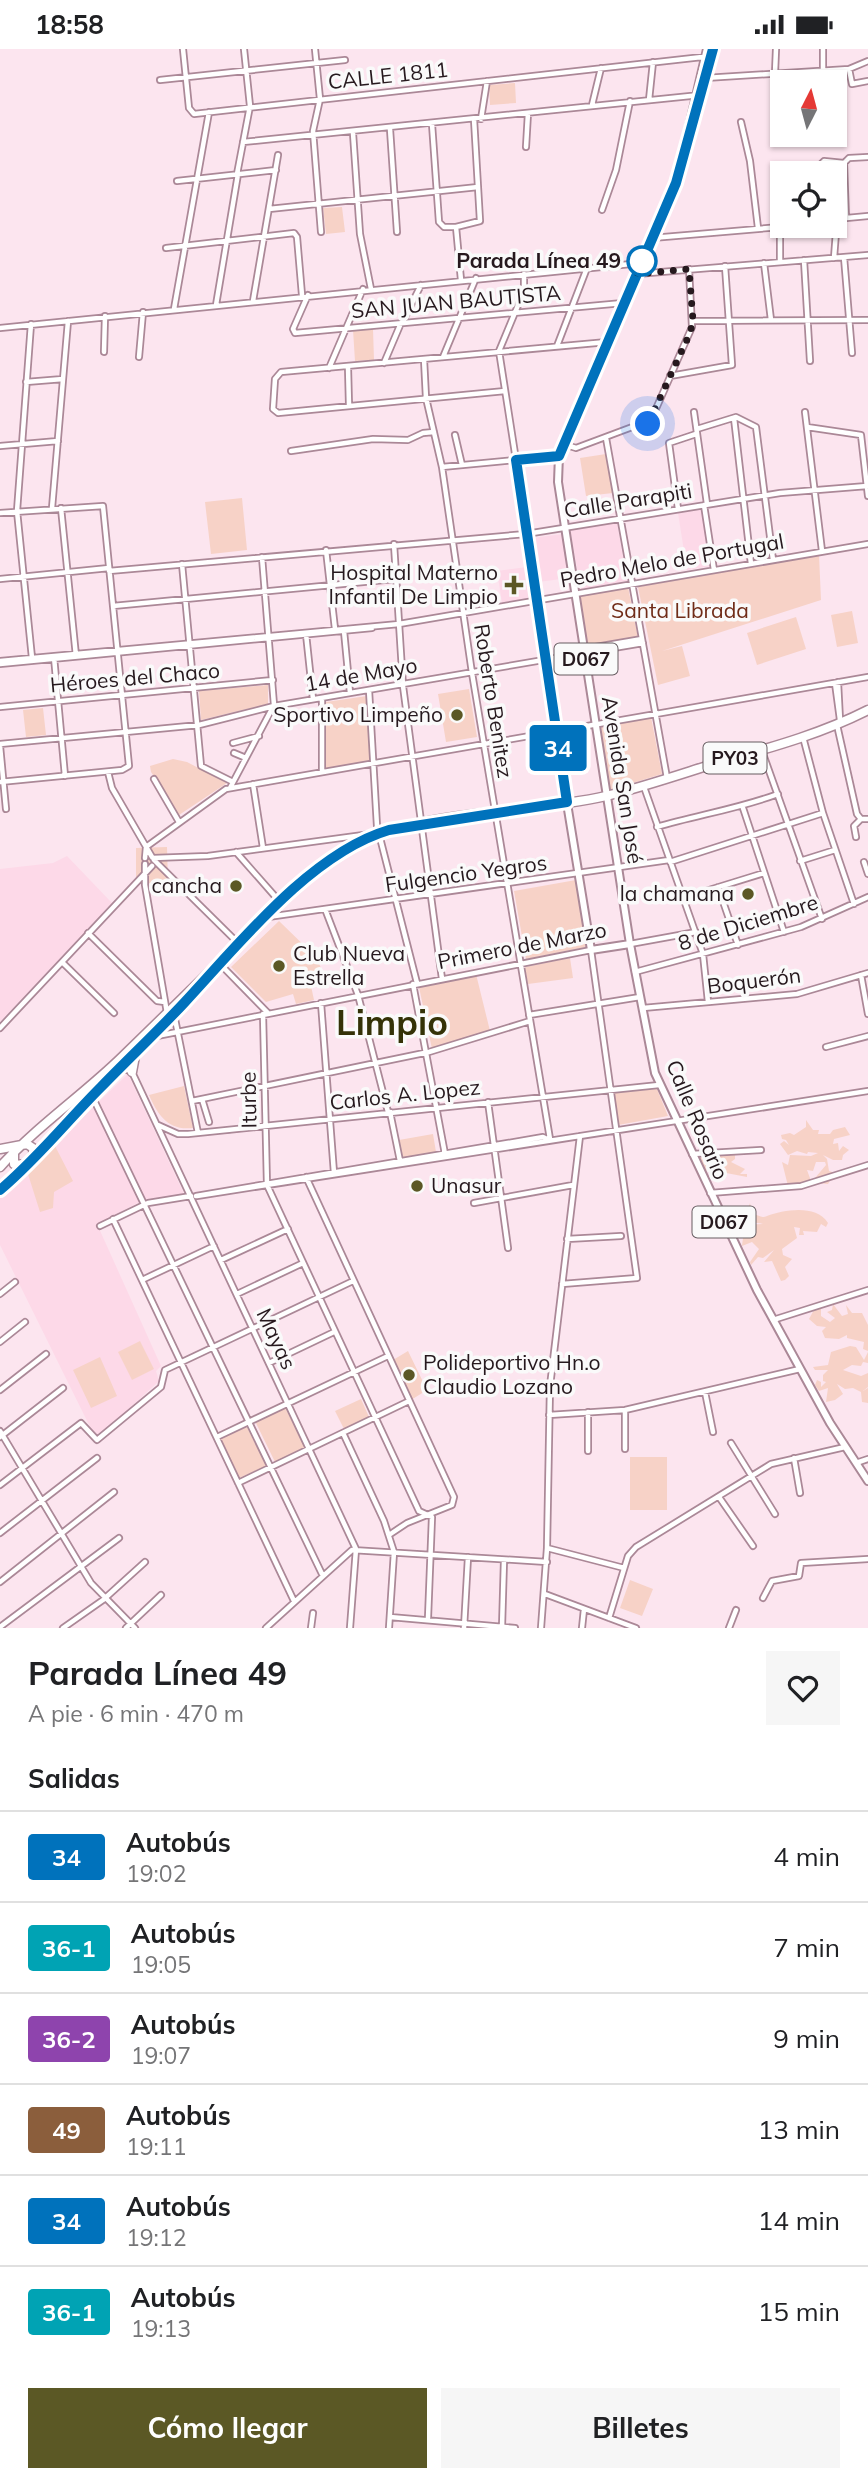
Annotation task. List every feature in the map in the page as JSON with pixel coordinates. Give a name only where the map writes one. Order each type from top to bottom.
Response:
[{"type":"highway","name":"PY03","points":[[0,1167],[15,1151],[150,1038],[167,1006],[203,980],[313,871],[345,848],[379,833],[421,824],[606,796],[644,786],[762,750],[868,710]]},
{"type":"highway","name":"PY03","points":[[123,1064],[167,1006],[203,980]]},
{"type":"highway","points":[[132,1070],[132,1061],[140,1045]]},
{"type":"highway","points":[[109,1073],[123,1064],[132,1070]]},
{"type":"highway","name":"PY03","points":[[0,1190],[31,1162],[109,1073]]},
{"type":"highway","points":[[0,1149],[15,1151],[33,1148],[31,1162],[16,1166],[15,1151]]},
{"type":"highway","points":[[15,1151],[11,1167],[16,1176]]},
{"type":"main road","name":"D067","points":[[559,456],[677,179],[709,54]]},
{"type":"main road","points":[[516,460],[559,456]]},
{"type":"main road","name":"Avenida San José","points":[[559,456],[558,476],[564,528],[630,944]]},
{"type":"main road","name":"D067","points":[[516,460],[535,601],[591,950]]},
{"type":"main road","name":"Primero de Marzo","points":[[591,950],[630,944]]},
{"type":"main road","name":"Calle Rosario","points":[[630,944],[659,1085],[773,1320],[845,1447],[868,1481]]},
{"type":"street","points":[[183,49],[186,77]]},
{"type":"street","points":[[216,305],[250,107],[244,49]]},
{"type":"street","points":[[315,49],[320,99],[313,137],[321,232]]},
{"type":"street","points":[[243,142],[313,137],[697,95],[709,54],[706,49]]},
{"type":"street","points":[[775,70],[776,49]]},
{"type":"street","points":[[823,49],[823,70],[849,69],[868,61]]},
{"type":"street","name":"CALLE 1811","points":[[186,77],[189,108],[194,114],[709,54]]},
{"type":"street","points":[[160,80],[345,60]]},
{"type":"street","points":[[649,100],[653,62]]},
{"type":"street","points":[[592,105],[601,68]]},
{"type":"street","points":[[849,69],[852,84],[868,81]]},
{"type":"street","points":[[705,78],[770,73]]},
{"type":"street","points":[[432,124],[440,225],[456,227],[480,221],[478,119],[487,81]]},
{"type":"street","points":[[602,211],[616,170],[630,101]]},
{"type":"street","points":[[174,309],[209,112]]},
{"type":"street","points":[[526,147],[528,113]]},
{"type":"street","points":[[741,122],[750,162],[758,228]]},
{"type":"street","points":[[390,128],[397,232]]},
{"type":"street","points":[[353,132],[357,200],[371,289]]},
{"type":"street","points":[[253,300],[278,155]]},
{"type":"street","points":[[846,161],[849,158],[868,157]]},
{"type":"street","points":[[177,181],[276,170]]},
{"type":"street","points":[[269,209],[478,187]]},
{"type":"street","points":[[847,218],[868,216]]},
{"type":"street","points":[[456,227],[461,280]]},
{"type":"street","points":[[652,238],[770,227]]},
{"type":"street","points":[[166,248],[296,234],[305,295]]},
{"type":"street","points":[[780,238],[780,262]]},
{"type":"street","points":[[834,258],[835,238]]},
{"type":"street","points":[[637,274],[868,255]]},
{"type":"street","points":[[844,257],[852,353]]},
{"type":"street","points":[[804,260],[810,361]]},
{"type":"street","points":[[0,328],[253,300],[642,263]]},
{"type":"street","points":[[764,263],[771,320]]},
{"type":"street","points":[[670,376],[732,365],[725,267]]},
{"type":"street","points":[[557,346],[587,268]]},
{"type":"street","points":[[563,444],[574,448],[648,424],[693,321],[689,269]]},
{"type":"street","points":[[442,467],[516,460],[499,351],[524,291],[523,274]]},
{"type":"street","points":[[443,357],[476,278]]},
{"type":"street","points":[[384,363],[421,284]]},
{"type":"street","points":[[329,368],[363,289]]},
{"type":"street","name":"SAN JUAN BAUTISTA","points":[[305,295],[293,329],[295,333],[624,303]]},
{"type":"street","points":[[138,357],[144,312]]},
{"type":"street","points":[[104,352],[105,316]]},
{"type":"street","points":[[52,508],[68,320]]},
{"type":"street","points":[[693,321],[868,320]]},
{"type":"street","points":[[31,324],[17,511],[32,660]]},
{"type":"street","points":[[505,391],[278,413],[273,409],[275,379],[278,373],[607,342]]},
{"type":"street","name":"Roberto Benitez","points":[[424,359],[426,398],[442,467],[472,673],[550,1140]]},
{"type":"street","points":[[348,367],[349,405]]},
{"type":"street","points":[[26,382],[63,379]]},
{"type":"street","points":[[694,412],[714,570]]},
{"type":"street","points":[[806,412],[822,551]]},
{"type":"street","points":[[734,418],[751,564]]},
{"type":"street","points":[[678,509],[668,443],[734,418],[745,419],[757,430],[773,560]]},
{"type":"street","points":[[807,427],[861,435],[868,496]]},
{"type":"street","points":[[291,451],[373,439],[414,439],[423,433],[434,432]]},
{"type":"street","points":[[455,435],[462,465]]},
{"type":"street","points":[[606,438],[667,779]]},
{"type":"street","points":[[0,446],[58,441]]},
{"type":"street","name":"Calle Parapiti","points":[[0,579],[394,544],[453,542],[526,534],[765,495],[867,486]]},
{"type":"street","points":[[0,513],[100,504],[104,509],[129,766],[108,772],[2,782]]},
{"type":"street","points":[[61,508],[76,656]]},
{"type":"street","points":[[394,544],[403,684],[442,979]]},
{"type":"street","name":"Pedro Melo de Portugal","points":[[0,663],[398,624],[868,544]]},
{"type":"street","points":[[326,550],[335,629]]},
{"type":"street","points":[[232,785],[274,706],[262,557]]},
{"type":"street","points":[[182,564],[201,768],[232,785]]},
{"type":"street","points":[[113,605],[395,579]]},
{"type":"street","points":[[344,630],[350,693]]},
{"type":"street","name":"Pedro Melo de Portugal","points":[[306,633],[344,630]]},
{"type":"street","points":[[306,633],[313,699]]},
{"type":"street","name":"14 de Mayo","points":[[0,745],[197,725],[274,706],[643,641]]},
{"type":"street","points":[[54,658],[65,776]]},
{"type":"street","points":[[198,1133],[177,1032],[167,1006],[145,861],[146,847],[218,792],[232,785],[253,784],[868,677]]},
{"type":"street","name":"Héroes del Chaco","points":[[0,707],[274,680]]},
{"type":"street","points":[[836,683],[839,721],[857,814],[861,819]]},
{"type":"street","points":[[369,690],[379,833],[397,899],[415,984],[445,1156]]},
{"type":"street","points":[[322,698],[322,772]]},
{"type":"street","points":[[233,743],[259,736]]},
{"type":"street","points":[[803,736],[823,813],[854,904]]},
{"type":"street","points":[[0,745],[6,809]]},
{"type":"street","points":[[762,750],[822,919]]},
{"type":"street","points":[[234,753],[246,758]]},
{"type":"street","points":[[108,772],[112,788],[153,860],[239,944]]},
{"type":"street","points":[[154,779],[179,822]]},
{"type":"street","points":[[253,784],[263,848]]},
{"type":"street","points":[[644,786],[703,954],[708,1002]]},
{"type":"street","points":[[657,827],[711,811],[743,808],[778,794]]},
{"type":"street","points":[[743,808],[784,932]]},
{"type":"street","name":"Fulgencio Yegros","points":[[267,917],[670,861],[823,813]]},
{"type":"street","points":[[861,819],[868,819]]},
{"type":"street","points":[[856,837],[855,827],[861,819]]},
{"type":"street","points":[[145,861],[379,833]]},
{"type":"street","points":[[341,837],[345,848]]},
{"type":"street","points":[[800,861],[835,850]]},
{"type":"street","points":[[236,852],[281,903]]},
{"type":"street","points":[[145,861],[153,860]]},
{"type":"street","points":[[0,1028],[145,873],[153,860]]},
{"type":"street","points":[[864,862],[868,874]]},
{"type":"street","points":[[683,898],[764,873]]},
{"type":"street","points":[[718,887],[738,945]]},
{"type":"street","name":"8 de Diciembre","points":[[635,972],[784,932],[822,919],[868,897]]},
{"type":"street","points":[[325,909],[358,995],[389,1112],[399,1163]]},
{"type":"street","name":"Primero de Marzo","points":[[630,944],[695,932]]},
{"type":"street","points":[[88,933],[157,1001],[167,1006]]},
{"type":"street","points":[[562,1284],[637,1278],[591,950]]},
{"type":"street","name":"Primero de Marzo","points":[[150,1038],[591,950]]},
{"type":"street","points":[[62,962],[114,1013]]},
{"type":"street","points":[[220,964],[266,1014]]},
{"type":"street","name":"Boquerón","points":[[642,1008],[797,994],[868,973]]},
{"type":"street","points":[[861,975],[868,1014]]},
{"type":"street","points":[[529,1015],[640,997]]},
{"type":"street","points":[[321,1003],[335,1174]]},
{"type":"street","name":"Iturbe","points":[[266,1014],[267,1185]]},
{"type":"street","points":[[192,1101],[427,1053],[530,1021]]},
{"type":"street","points":[[826,1048],[868,1036]]},
{"type":"street","points":[[109,1073],[132,1070]]},
{"type":"street","name":"Mayas","points":[[132,1070],[356,1549],[350,1628]]},
{"type":"street","name":"Carlos A. Lopez","points":[[157,1124],[178,1134],[198,1133],[659,1085]]},
{"type":"street","points":[[100,1226],[145,1205],[193,1196],[445,1156],[543,1137],[550,1140],[580,1136],[868,1091]]},
{"type":"street","points":[[92,1095],[215,1346],[322,1574]]},
{"type":"street","points":[[202,1099],[209,1122]]},
{"type":"street","points":[[488,1102],[509,1248]]},
{"type":"street","points":[[541,1628],[547,1562],[551,1369],[580,1136]]},
{"type":"street","points":[[691,1154],[761,1150]]},
{"type":"street","points":[[710,1193],[801,1186],[868,1165]]},
{"type":"street","points":[[306,1179],[454,1497],[452,1506],[429,1514],[389,1535]]},
{"type":"street","points":[[267,1185],[419,1511],[429,1514],[432,1519],[428,1618]]},
{"type":"street","points":[[474,1203],[573,1185]]},
{"type":"street","points":[[113,1219],[294,1601]]},
{"type":"street","points":[[221,1261],[288,1229]]},
{"type":"street","points":[[567,1239],[621,1236]]},
{"type":"street","points":[[142,1280],[215,1246]]},
{"type":"street","points":[[237,1294],[303,1263]]},
{"type":"street","points":[[0,1485],[81,1423],[97,1440],[161,1387],[164,1371],[353,1281]]},
{"type":"street","points":[[0,1294],[15,1282]]},
{"type":"street","points":[[773,1320],[868,1290]]},
{"type":"street","points":[[0,1342],[25,1322]]},
{"type":"street","points":[[269,1363],[334,1332]]},
{"type":"street","points":[[0,1389],[46,1354]]},
{"type":"street","points":[[217,1437],[388,1356]]},
{"type":"street","points":[[549,1415],[625,1410],[800,1369]]},
{"type":"street","points":[[63,1388],[1,1435],[80,1565],[131,1627],[161,1595]]},
{"type":"street","points":[[705,1392],[713,1432]]},
{"type":"street","points":[[238,1483],[409,1401]]},
{"type":"street","points":[[625,1410],[625,1449]]},
{"type":"street","points":[[588,1412],[588,1451]]},
{"type":"street","points":[[342,1433],[389,1535],[394,1552],[389,1628]]},
{"type":"street","points":[[731,1443],[775,1514]]},
{"type":"street","points":[[609,1618],[630,1552],[636,1547],[771,1464],[845,1447]]},
{"type":"street","points":[[0,1533],[97,1458]]},
{"type":"street","points":[[794,1458],[800,1493]]},
{"type":"street","points":[[856,1463],[868,1459]]},
{"type":"street","points":[[0,1582],[114,1492]]},
{"type":"street","points":[[719,1497],[752,1546]]},
{"type":"street","points":[[0,1627],[119,1538]]},
{"type":"street","points":[[547,1548],[625,1568]]},
{"type":"street","points":[[266,1628],[322,1574],[346,1553],[356,1549],[547,1562]]},
{"type":"street","points":[[464,1625],[468,1557]]},
{"type":"street","points":[[502,1627],[503,1559]]},
{"type":"street","points":[[763,1598],[772,1581],[799,1576],[802,1563],[868,1559]]},
{"type":"street","points":[[63,1628],[105,1598],[145,1562]]},
{"type":"street","points":[[545,1594],[636,1628]]},
{"type":"street","points":[[582,1628],[584,1609]]},
{"type":"street","points":[[729,1628],[736,1610]]},
{"type":"street","points":[[311,1628],[313,1613]]},
{"type":"street","points":[[390,1617],[428,1618],[464,1625],[515,1628]]},
{"type":"street","points":[[435,1619],[435,1628]]},
{"type":"street","points":[[272,1628],[273,1621]]},
{"type":"shaded area","points":[[702,509],[711,566],[687,570],[678,513]]},
{"type":"shaded area","points":[[617,522],[627,581],[581,589],[570,530]]},
{"type":"shaded area","points":[[563,534],[569,578],[538,582],[532,538]]},
{"type":"shaded area","name":"Hospital Materno Infantil De Limpio","points":[[527,567],[531,599],[502,603],[497,571]]},
{"type":"shaded area","points":[[67,856],[112,903],[0,1022],[0,869],[53,863]]},
{"type":"shaded area","points":[[128,1074],[184,1194],[138,1203],[97,1224],[161,1366],[156,1371],[159,1381],[96,1439],[0,1245],[0,1196]]},
{"type":"green space","points":[[515,83],[516,103],[490,105],[489,85]]},
{"type":"green space","points":[[342,207],[345,232],[326,234],[323,208]]},
{"type":"green space","points":[[373,329],[374,360],[355,361],[353,330]]},
{"type":"green space","points":[[606,454],[613,493],[586,496],[580,458]]},
{"type":"green space","points":[[242,498],[247,550],[211,554],[205,502]]},
{"type":"green space","name":"Santa Librada","points":[[819,555],[821,600],[662,651],[682,646],[690,676],[658,685],[638,587]]},
{"type":"green space","points":[[628,587],[638,638],[587,647],[579,596]]},
{"type":"green space","points":[[852,611],[858,643],[837,647],[831,615]]},
{"type":"green space","points":[[796,617],[806,649],[757,665],[747,633]]},
{"type":"green space","points":[[268,685],[268,704],[201,720],[199,691]]},
{"type":"green space","name":"Sportivo Limpeño","points":[[469,689],[477,737],[446,742],[438,694]]},
{"type":"green space","points":[[367,696],[370,761],[325,769],[326,702]]},
{"type":"green space","points":[[43,708],[46,735],[26,737],[23,710]]},
{"type":"green space","points":[[651,717],[662,774],[610,790],[600,727]]},
{"type":"green space","points":[[173,759],[187,762],[227,783],[179,815],[151,772],[150,766]]},
{"type":"green space","points":[[167,847],[168,882],[136,884],[136,848]]},
{"type":"green space","points":[[576,880],[586,947],[526,959],[514,891]]},
{"type":"green space","points":[[279,921],[316,957],[321,968],[306,985],[311,986],[314,1000],[296,1004],[293,994],[266,1002],[231,967]]},
{"type":"green space","points":[[570,958],[573,978],[528,984],[525,967]]},
{"type":"green space","points":[[476,974],[490,1031],[432,1049],[419,987]]},
{"type":"green space","points":[[184,1086],[193,1128],[170,1124],[156,1109],[149,1095]]},
{"type":"green space","points":[[657,1089],[668,1116],[618,1125],[614,1093]]},
{"type":"green space","points":[[806,1120],[813,1130],[819,1130],[818,1134],[830,1134],[833,1130],[845,1127],[850,1135],[834,1139],[833,1144],[838,1143],[839,1151],[843,1146],[849,1150],[842,1160],[833,1160],[823,1155],[827,1159],[829,1171],[835,1173],[828,1184],[817,1183],[815,1178],[826,1165],[825,1162],[816,1162],[813,1171],[807,1170],[811,1181],[800,1190],[788,1186],[782,1162],[788,1165],[790,1155],[811,1156],[818,1153],[797,1151],[788,1155],[780,1144],[784,1141],[789,1145],[781,1135],[794,1135],[806,1127]]},
{"type":"green space","points":[[433,1134],[436,1152],[402,1158],[399,1140]]},
{"type":"green space","points":[[54,1144],[73,1181],[54,1192],[53,1208],[40,1212],[27,1171]]},
{"type":"green space","points":[[706,1149],[711,1154],[721,1150],[735,1152],[735,1159],[731,1162],[745,1169],[740,1174],[747,1174],[747,1177],[721,1172],[713,1176],[711,1169],[705,1171],[694,1152]]},
{"type":"green space","points":[[750,1203],[752,1215],[763,1217],[799,1210],[816,1213],[828,1223],[826,1227],[821,1224],[817,1232],[803,1231],[804,1235],[799,1235],[800,1228],[794,1227],[797,1238],[782,1249],[783,1255],[792,1259],[785,1267],[789,1276],[785,1280],[781,1281],[772,1261],[764,1262],[774,1250],[763,1258],[758,1257],[751,1265],[750,1262],[759,1249],[752,1242],[742,1246],[743,1238],[735,1229],[737,1225],[763,1224],[749,1221],[743,1215],[747,1213]]},
{"type":"green space","points":[[833,1304],[842,1316],[848,1314],[846,1305],[852,1313],[862,1313],[868,1325],[868,1351],[863,1349],[864,1342],[847,1338],[847,1335],[839,1339],[825,1338],[822,1331],[826,1327],[817,1326],[809,1319],[815,1308],[821,1306],[821,1316],[830,1322],[835,1318],[827,1312],[832,1310]]},
{"type":"green space","points":[[140,1341],[154,1369],[132,1380],[118,1352]]},
{"type":"green space","points":[[850,1346],[856,1347],[864,1360],[868,1352],[868,1363],[863,1362],[861,1366],[852,1365],[843,1370],[861,1376],[868,1373],[868,1387],[863,1391],[868,1388],[868,1403],[862,1402],[861,1392],[853,1388],[845,1389],[837,1384],[843,1394],[826,1402],[828,1388],[819,1391],[815,1385],[817,1380],[821,1382],[821,1387],[826,1382],[823,1381],[823,1375],[828,1370],[815,1370],[813,1367],[828,1365],[831,1352]]},
{"type":"green space","name":"Polideportivo Hn.o Claudio Lozano","points":[[408,1351],[427,1390],[411,1400],[393,1360]]},
{"type":"green space","points":[[100,1357],[117,1396],[91,1408],[73,1370]]},
{"type":"green space","points":[[361,1399],[369,1417],[344,1429],[335,1411]]},
{"type":"green space","points":[[285,1407],[305,1448],[275,1462],[255,1421]]},
{"type":"green space","points":[[247,1427],[266,1466],[239,1478],[220,1439]]},
{"type":"green space","points":[[630,1457],[667,1457],[667,1510],[630,1510]]},
{"type":"green space","points":[[630,1580],[653,1589],[642,1616],[620,1608]]},
{"type":"waterway","points":[[224,1133],[239,1131]]},
{"type":"bus line","name":"34","points":[[0,1190],[22,1171],[174,1014],[203,980],[313,871],[334,855],[362,839],[389,830],[567,802],[516,460],[559,456],[676,183],[713,49]]},
{"type":"place","name":"Parada Línea 49","points":[[642,261]]},
{"type":"place","name":"Hospital Materno Infantil De Limpio","points":[[514,585]]},
{"type":"place","name":"Sportivo Limpeño","points":[[457,715]]},
{"type":"place","name":"cancha","points":[[236,886]]},
{"type":"place","name":"la chamana","points":[[748,894]]},
{"type":"place","name":"Club Nueva Estrella","points":[[279,966]]},
{"type":"place","name":"Unasur","points":[[417,1186]]},
{"type":"place","name":"Polideportivo Hn.o Claudio Lozano","points":[[409,1375]]},
{"type":"district","name":"Limpio","points":[[392,1023]]},
{"type":"route","points":[[642,261],[637,274],[689,269],[693,321],[648,424]]}]
